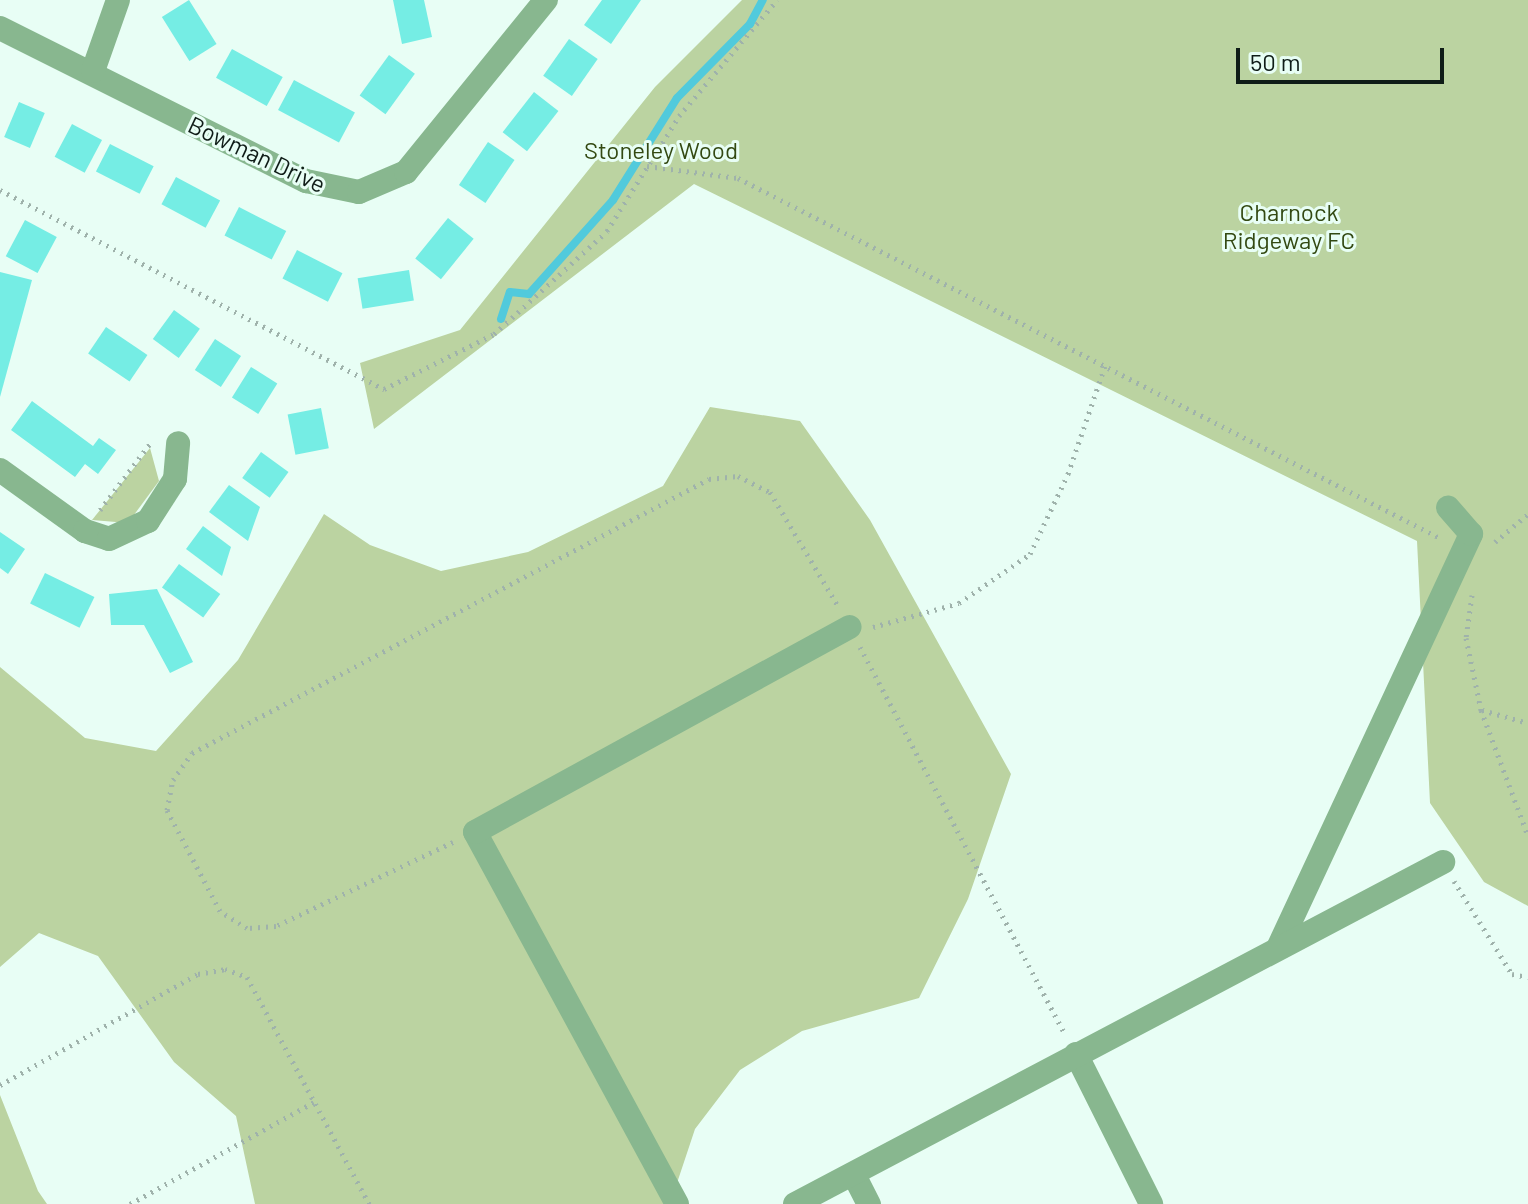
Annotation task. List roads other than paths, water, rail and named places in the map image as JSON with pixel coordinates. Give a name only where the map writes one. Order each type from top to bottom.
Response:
[{"type":"street","points":[[93,71],[118,0]]},
{"type":"street","name":"Bowman Drive","points":[[0,28],[93,71],[306,181],[359,192],[406,172],[546,0]]},
{"type":"street","points":[[0,470],[70,521],[109,539],[148,521],[175,479],[178,443]]},
{"type":"street","points":[[1278,948],[1471,534],[1448,508]]},
{"type":"street","points":[[677,1204],[475,832],[850,627]]},
{"type":"street","points":[[795,1204],[1443,862]]},
{"type":"street","points":[[1076,1054],[1151,1204]]},
{"type":"street","points":[[854,1175],[869,1204]]},
{"type":"waterway","points":[[501,319],[510,292],[529,294],[613,200],[677,98],[750,24],[763,0]]},
{"type":"park label","name":"Stoneley Wood","points":[[661,150]]},
{"type":"park label","name":"Charnock Ridgeway FC","points":[[1289,226]]}]
